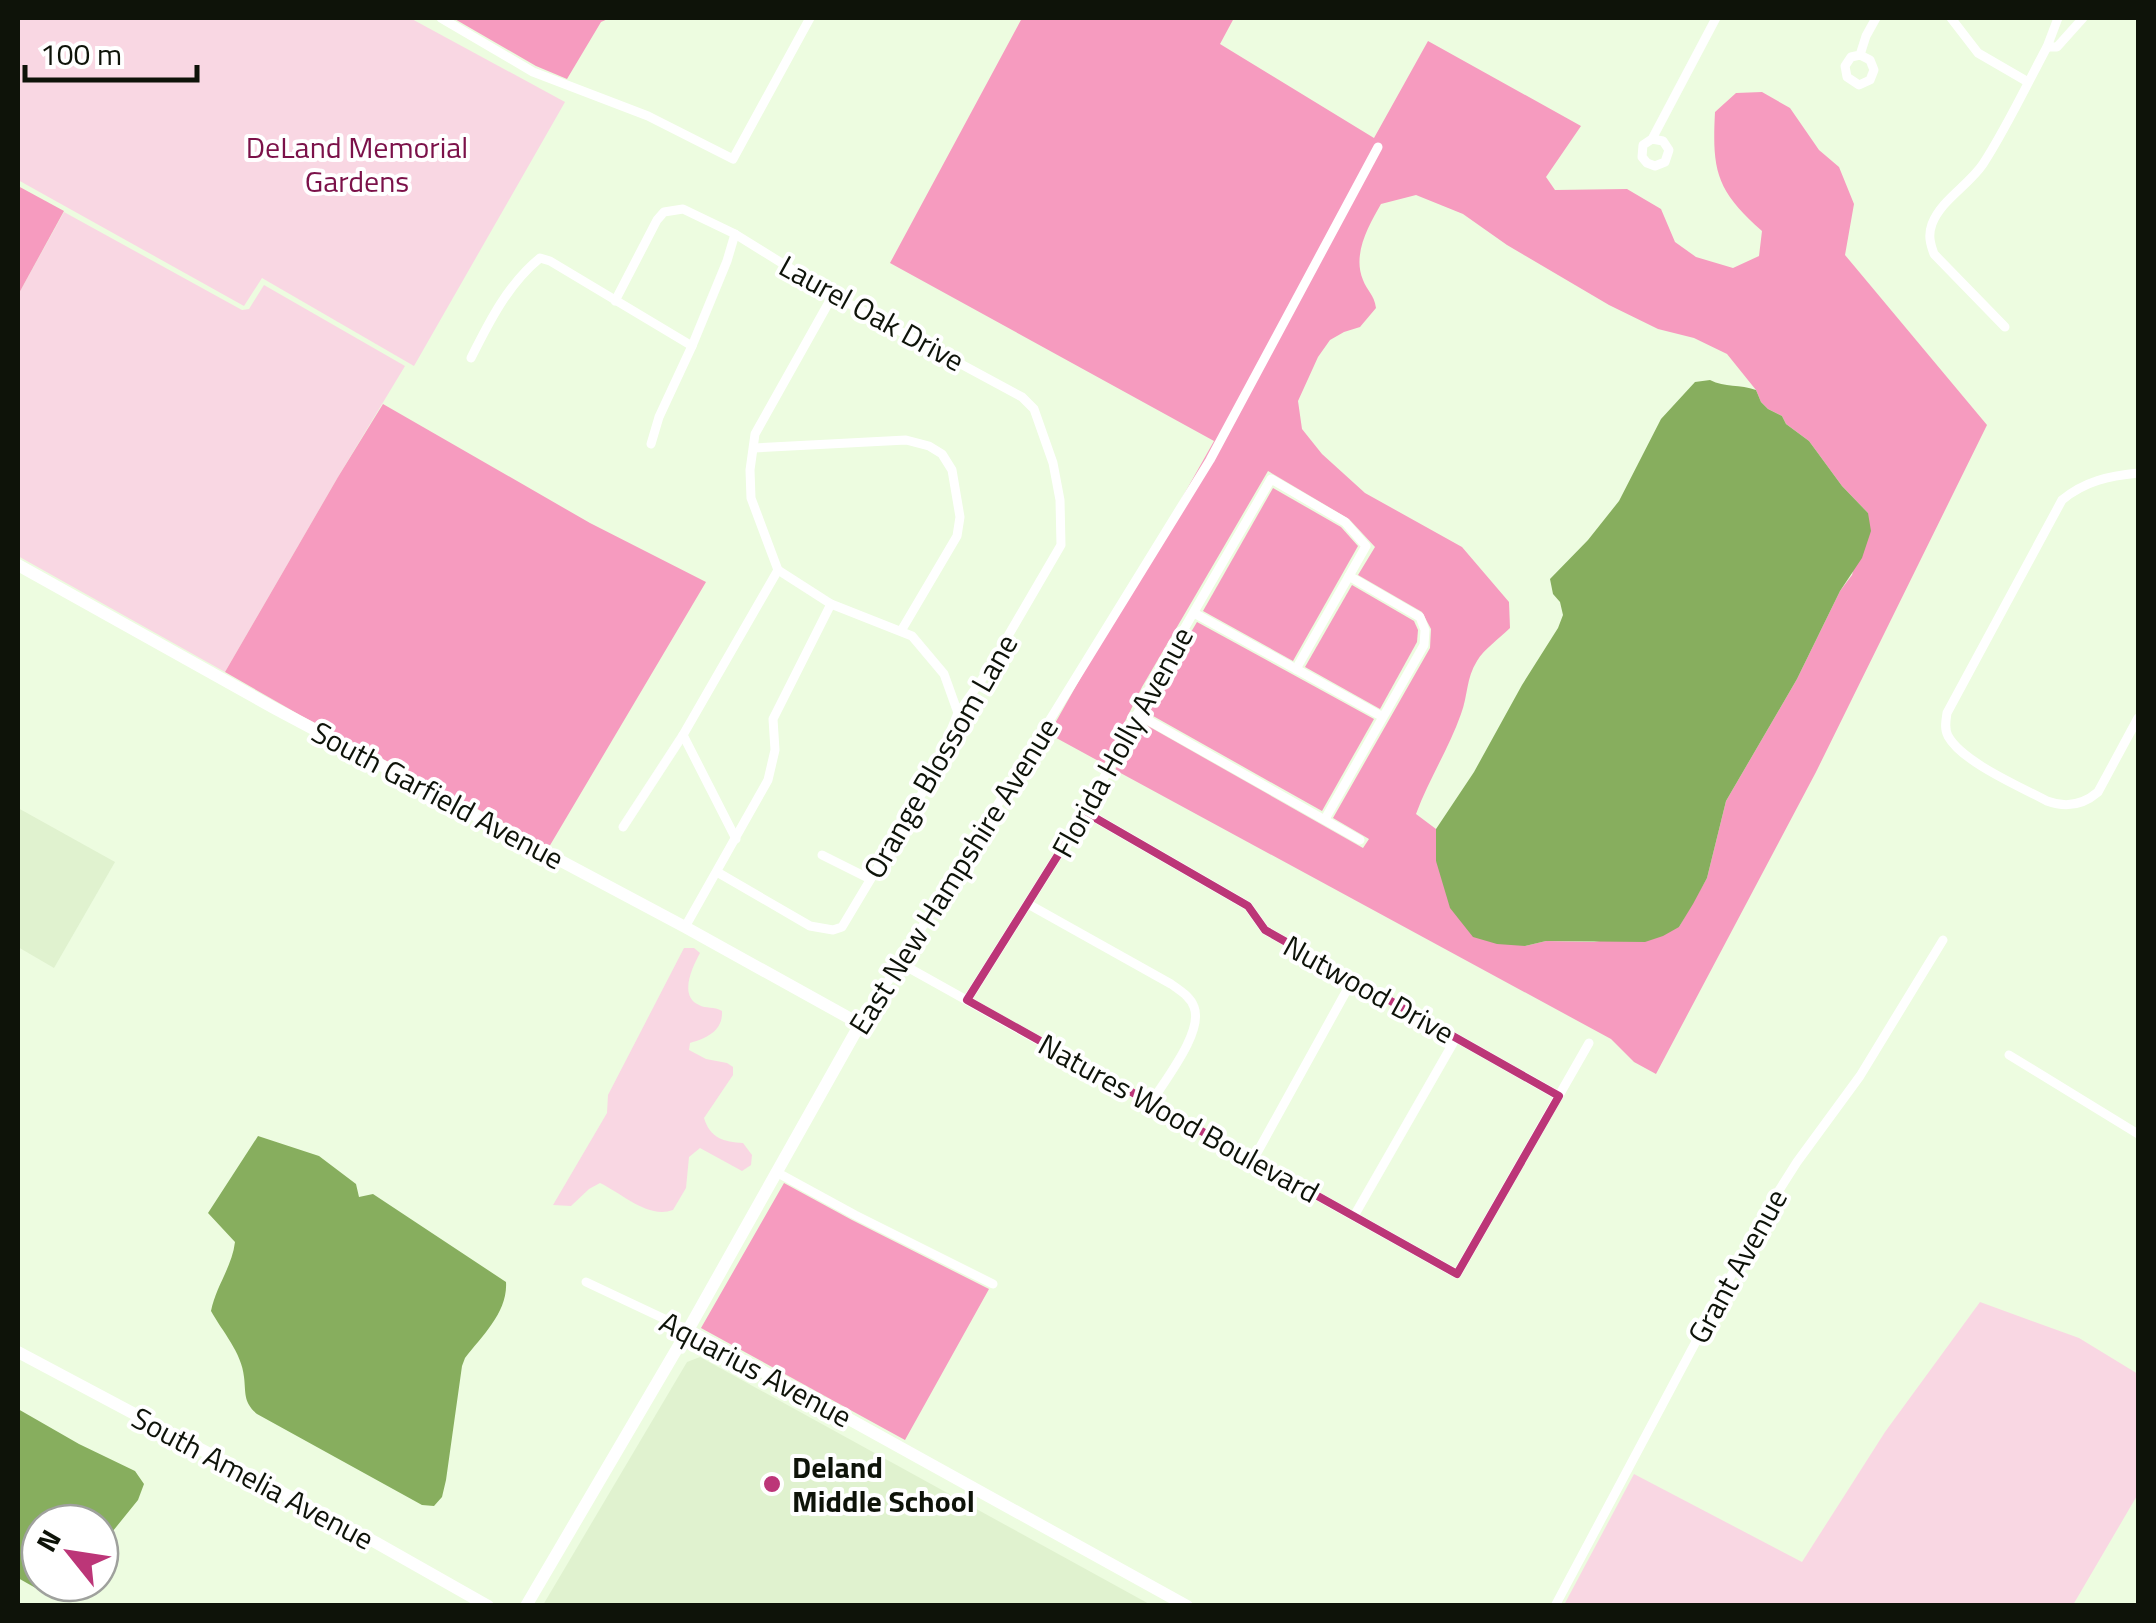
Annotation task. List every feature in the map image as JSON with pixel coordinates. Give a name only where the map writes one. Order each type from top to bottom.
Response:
[{"type":"street","points":[[441,18],[533,72],[648,116],[733,158],[810,18]]},
{"type":"street","points":[[1652,139],[1716,18]]},
{"type":"street","points":[[1860,55],[1876,18]]},
{"type":"street","points":[[1951,18],[1978,52],[2028,82]]},
{"type":"street","points":[[2005,327],[1934,254],[1929,240],[1938,213],[1980,169],[2009,122],[2048,47],[2058,18]]},
{"type":"street","points":[[2048,47],[2057,46],[2083,18]]},
{"type":"street","name":"East New Hampshire Avenue","points":[[526,1606],[688,1330],[860,1024],[1210,460],[1378,146]]},
{"type":"street","name":"Laurel Oak Drive","points":[[615,301],[657,220],[664,212],[683,209],[735,234],[833,294],[1022,397],[1034,409],[1053,462]]},
{"type":"street","points":[[651,444],[735,234]]},
{"type":"street","points":[[470,358],[493,314],[524,270],[540,258],[692,346]]},
{"type":"street","points":[[833,294],[755,434],[751,498],[778,570],[831,604],[912,636],[944,674],[958,712]]},
{"type":"street","points":[[754,448],[906,440],[942,454],[952,470],[960,517],[957,536],[900,631]]},
{"type":"street","name":"Orange Blossom Lane","points":[[717,872],[810,926],[833,930],[842,927],[933,775],[958,712],[987,672],[1061,545],[1060,500],[1053,462]]},
{"type":"street","points":[[2138,473],[2085,484],[2062,500],[1946,713],[1945,725],[1965,756],[2061,806],[2087,801],[2098,792],[2138,718]]},
{"type":"street","name":"Florida Holly Avenue","points":[[967,1000],[1085,812],[1148,691],[1270,480],[1344,522],[1366,546],[1349,576]]},
{"type":"street","name":"South Garfield Avenue","points":[[18,566],[860,1024]]},
{"type":"street","points":[[623,827],[682,735],[778,570]]},
{"type":"street","points":[[1296,669],[1349,576],[1420,617],[1425,630],[1424,644],[1324,820]]},
{"type":"street","points":[[686,927],[768,780],[775,750],[773,719],[831,604]]},
{"type":"street","points":[[1194,613],[1383,717]]},
{"type":"street","points":[[1138,714],[1360,840]]},
{"type":"street","points":[[682,735],[736,840]]},
{"type":"street","name":"Nutwood Drive","points":[[1085,812],[1248,906],[1265,930],[1559,1096]]},
{"type":"street","points":[[822,855],[870,879]]},
{"type":"street","points":[[1028,904],[1171,984],[1189,998],[1196,1018],[1189,1042],[1150,1102]]},
{"type":"street","name":"Grant Avenue","points":[[1555,1606],[1764,1214],[1860,1076],[1943,940]]},
{"type":"street","name":"Natures Wood Boulevard","points":[[900,963],[1457,1274],[1559,1096]]},
{"type":"street","points":[[1253,1160],[1353,980]]},
{"type":"street","points":[[1354,1216],[1456,1038]]},
{"type":"street","points":[[1559,1096],[1589,1044]]},
{"type":"street","points":[[2009,1055],[2138,1134]]},
{"type":"street","points":[[778,1172],[992,1284]]},
{"type":"street","name":"Aquarius Avenue","points":[[586,1282],[688,1330],[1186,1606]]},
{"type":"street","name":"South Amelia Avenue","points":[[18,1352],[488,1606]]},
{"type":"highlighted area","points":[[1085,812],[1248,906],[1265,930],[1559,1096],[1457,1274],[967,1000]]},
{"type":"shaded area","points":[[453,18],[610,18],[601,22],[567,79],[536,66]]},
{"type":"shaded area","points":[[1022,18],[1234,18],[1220,44],[1374,138],[1428,41],[1581,126],[1546,177],[1555,190],[1627,189],[1661,209],[1675,242],[1696,257],[1733,268],[1759,256],[1762,231],[1735,203],[1720,178],[1716,165],[1715,112],[1736,93],[1762,92],[1790,108],[1819,150],[1839,167],[1854,204],[1845,255],[1987,425],[1816,772],[1656,1074],[1634,1062],[1611,1039],[1115,770],[1141,722],[1363,848],[1369,839],[1333,818],[1430,648],[1431,629],[1422,612],[1358,575],[1375,547],[1349,519],[1268,471],[1142,687],[1104,764],[1049,734],[1214,441],[890,263]],"holes":[[[1416,195],[1463,214],[1507,245],[1609,305],[1658,329],[1694,338],[1727,354],[1761,402],[1809,441],[1868,513],[1852,575],[1726,801],[1707,878],[1679,927],[1594,942],[1546,941],[1525,946],[1436,861],[1436,829],[1416,814],[1456,727],[1473,667],[1510,628],[1509,602],[1462,547],[1365,493],[1322,454],[1302,429],[1298,401],[1330,340],[1360,327],[1376,308],[1359,260],[1363,240],[1381,204]]]},
{"type":"shaded area","points":[[18,186],[64,211],[18,295]]},
{"type":"shaded area","points":[[1710,380],[1756,390],[1768,409],[1782,416],[1786,424],[1809,441],[1868,513],[1871,531],[1862,558],[1840,591],[1797,679],[1726,801],[1707,878],[1679,927],[1645,942],[1546,941],[1525,946],[1473,937],[1450,908],[1436,861],[1436,829],[1558,628],[1563,615],[1550,579],[1619,501],[1661,419],[1695,382]]},
{"type":"shaded area","points":[[383,404],[590,523],[706,582],[549,847],[225,672]]},
{"type":"shaded area","points":[[1273,488],[1341,527],[1358,546],[1293,661],[1203,611]]},
{"type":"shaded area","points":[[1352,585],[1414,621],[1418,630],[1417,642],[1380,709],[1305,667]]},
{"type":"shaded area","points":[[1197,622],[1374,719],[1322,811],[1146,712]]},
{"type":"shaded area","points":[[18,808],[115,862],[54,968],[18,947]]},
{"type":"shaded area","points":[[258,1136],[319,1156],[356,1184],[359,1197],[373,1194],[506,1282],[498,1313],[462,1366],[446,1480],[442,1497],[434,1506],[422,1505],[257,1414],[247,1401],[240,1359],[211,1311],[235,1242],[208,1213]]},
{"type":"shaded area","points":[[784,1183],[989,1289],[905,1440],[701,1328]]},
{"type":"shaded area","name":"Deland Middle School","points":[[700,1357],[1151,1605],[543,1605],[687,1362]]},
{"type":"shaded area","points":[[18,1409],[135,1471],[144,1484],[138,1500],[120,1522],[120,1503],[20,1503],[18,1578]]},
{"type":"green space","name":"DeLand Memorial Gardens","points":[[18,18],[410,18],[565,102],[414,366],[262,278],[244,306],[18,180]]},
{"type":"green space","points":[[64,212],[242,310],[249,309],[264,285],[405,366],[225,672],[18,556],[18,295]]},
{"type":"green space","points":[[684,948],[700,953],[689,980],[689,995],[702,1006],[722,1011],[717,1029],[690,1043],[689,1050],[733,1067],[733,1075],[704,1118],[719,1138],[743,1143],[752,1155],[751,1165],[742,1171],[700,1148],[689,1157],[686,1188],[673,1210],[664,1212],[636,1204],[600,1183],[571,1206],[553,1205],[607,1113],[608,1095]]},
{"type":"green space","points":[[1980,1302],[2079,1338],[2138,1374],[2138,1494],[2073,1605],[1564,1605],[1634,1474],[1802,1562],[1885,1432]]},
{"type":"place","name":"Deland Middle School","points":[[772,1484]]}]
